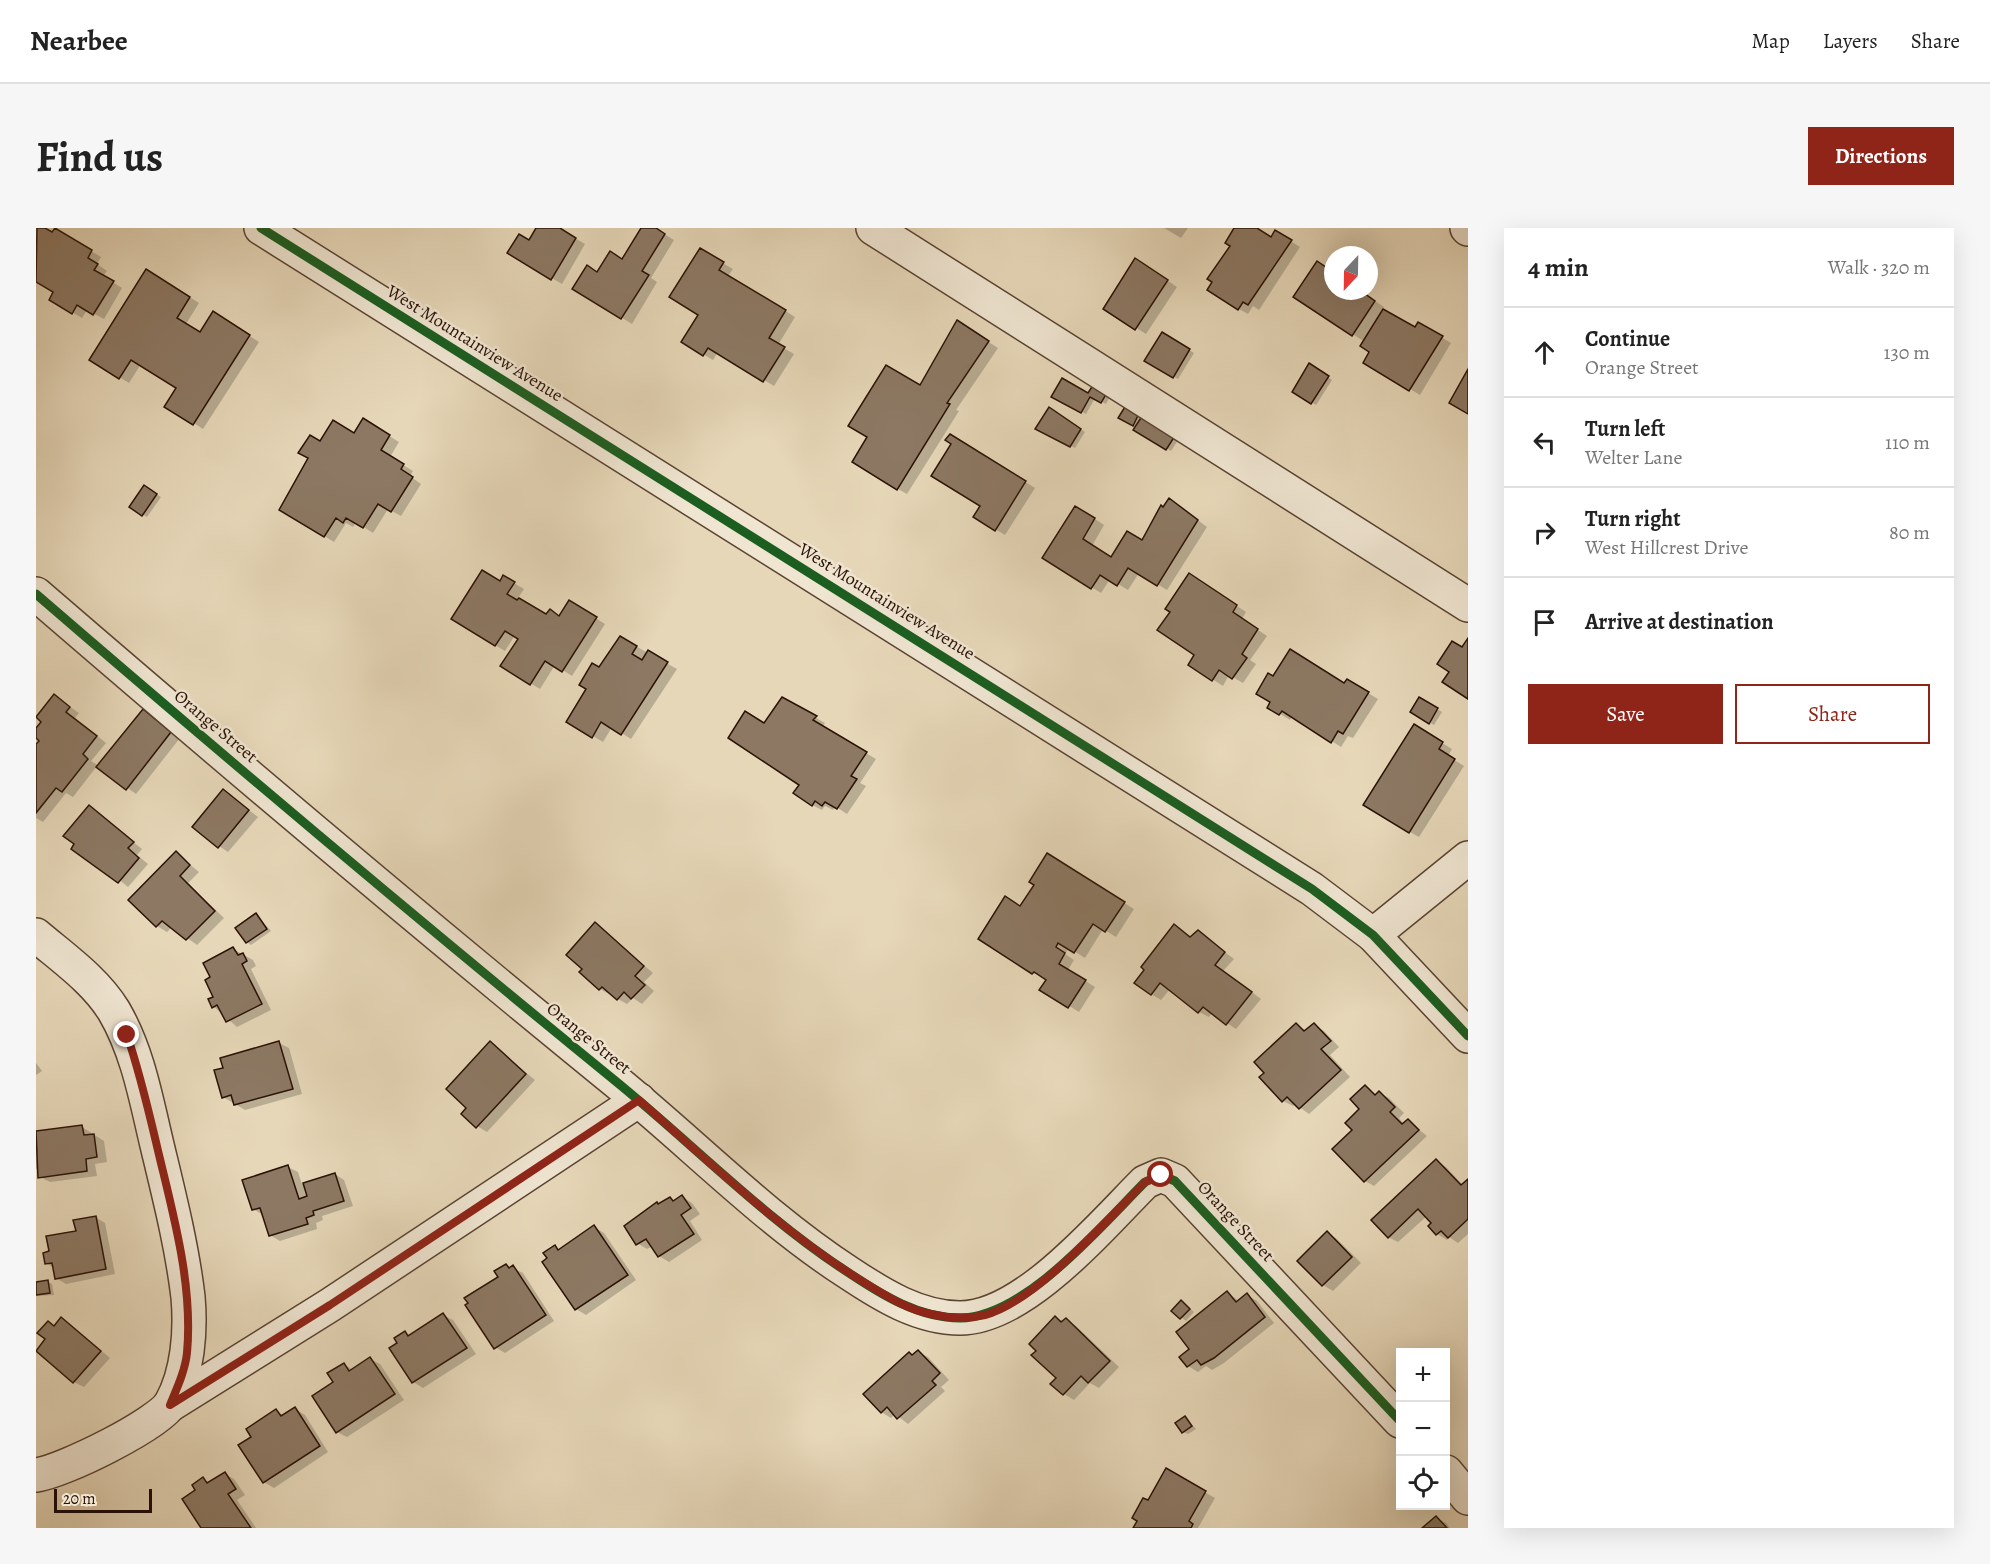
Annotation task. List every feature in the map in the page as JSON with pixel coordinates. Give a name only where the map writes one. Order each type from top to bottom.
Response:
[{"type":"street","name":"West Mountainview Avenue","points":[[261,228],[1312,889],[1373,935],[1468,1036]]},
{"type":"street","points":[[873,228],[1468,605]]},
{"type":"street","name":"Orange Street","points":[[36,594],[406,909],[639,1100],[785,1228],[847,1272],[890,1298],[929,1314],[962,1318],[986,1314],[1010,1304],[1062,1265],[1145,1182],[1161,1175],[1175,1181],[1396,1416]]},
{"type":"street","points":[[1373,935],[1468,858]]},
{"type":"street","points":[[36,935],[86,978],[112,1009],[127,1035],[138,1067],[172,1206],[188,1298],[187,1354],[183,1374],[170,1405]]},
{"type":"street","points":[[36,1475],[87,1457],[124,1438],[170,1405],[330,1305],[639,1100]]},
{"type":"street","points":[[1450,1477],[1468,1498]]},
{"type":"building","points":[[37,228],[45,228],[52,232],[55,228],[92,250],[88,258],[98,264],[94,270],[114,281],[93,315],[77,305],[72,314],[49,300],[53,292],[36,282]]},
{"type":"building","points":[[536,228],[560,228],[576,238],[551,280],[507,253],[519,234],[529,240]]},
{"type":"building","points":[[641,228],[656,228],[665,234],[642,271],[649,275],[621,319],[572,289],[587,265],[597,272],[610,251],[622,259]]},
{"type":"building","points":[[1234,228],[1257,228],[1271,237],[1275,230],[1292,240],[1248,305],[1243,302],[1238,310],[1207,290],[1212,282],[1207,279],[1230,246],[1225,243]]},
{"type":"building","points":[[700,248],[724,262],[719,270],[786,310],[769,338],[785,347],[763,382],[708,348],[703,356],[681,342],[698,315],[669,297]]},
{"type":"building","points":[[1135,258],[1168,280],[1135,330],[1103,309]]},
{"type":"building","points":[[1317,261],[1324,266],[1324,300],[1375,301],[1352,336],[1293,297]]},
{"type":"building","points":[[146,269],[190,297],[177,318],[200,332],[213,311],[250,335],[193,425],[164,407],[176,388],[131,360],[119,379],[89,360]]},
{"type":"building","points":[[1383,309],[1415,327],[1418,322],[1443,336],[1409,391],[1363,363],[1369,352],[1360,346]]},
{"type":"building","points":[[957,320],[989,341],[947,403],[950,404],[897,490],[852,462],[867,437],[848,426],[886,365],[920,385]]},
{"type":"building","points":[[1162,332],[1190,349],[1173,378],[1144,361]]},
{"type":"building","points":[[1309,363],[1329,376],[1311,404],[1292,392]]},
{"type":"building","points":[[1468,369],[1468,414],[1449,403]]},
{"type":"building","points":[[1062,378],[1088,393],[1095,382],[1109,389],[1101,403],[1090,397],[1081,413],[1051,397]]},
{"type":"building","points":[[1128,402],[1141,409],[1133,426],[1118,418]]},
{"type":"building","points":[[1049,407],[1081,429],[1070,447],[1035,429]]},
{"type":"building","points":[[1146,410],[1178,431],[1166,450],[1133,430]]},
{"type":"building","points":[[363,418],[390,435],[381,450],[404,464],[401,469],[413,477],[391,512],[378,504],[363,528],[346,518],[343,523],[336,518],[324,537],[279,510],[308,458],[298,453],[310,435],[320,441],[333,420],[354,433]]},
{"type":"building","points":[[950,434],[1026,481],[995,531],[973,517],[980,506],[931,476],[951,444],[945,440]]},
{"type":"building","points":[[144,485],[157,494],[142,516],[129,507]]},
{"type":"building","points":[[1169,498],[1198,520],[1157,586],[1128,568],[1117,586],[1100,575],[1091,589],[1042,558],[1075,506],[1095,518],[1083,539],[1111,557],[1127,531],[1142,540],[1161,505],[1163,507]]},
{"type":"building","points":[[482,570],[500,581],[503,575],[515,582],[507,594],[517,600],[519,598],[546,614],[550,609],[559,616],[569,600],[597,617],[562,672],[545,661],[530,685],[500,666],[518,639],[505,631],[495,646],[451,619]]},
{"type":"building","points":[[1189,573],[1237,605],[1233,612],[1258,629],[1242,654],[1247,658],[1232,679],[1219,670],[1212,681],[1188,665],[1194,655],[1157,630],[1170,612],[1165,609]]},
{"type":"building","points":[[620,636],[637,646],[632,654],[642,660],[648,650],[668,662],[621,735],[601,722],[592,738],[566,722],[586,689],[579,685],[592,663],[599,667]]},
{"type":"building","points":[[1468,638],[1468,699],[1442,682],[1449,672],[1437,664],[1452,641],[1462,647]]},
{"type":"building","points":[[1290,649],[1344,683],[1347,679],[1369,692],[1343,734],[1338,731],[1331,743],[1282,711],[1279,715],[1267,708],[1270,702],[1256,694],[1268,673],[1273,676]]},
{"type":"building","points":[[54,694],[70,707],[66,712],[97,736],[83,754],[88,759],[62,792],[56,788],[36,813],[36,744],[39,741],[36,738],[36,728],[41,722],[36,717]]},
{"type":"building","points":[[782,697],[817,716],[813,720],[867,752],[851,776],[857,779],[837,809],[825,802],[822,806],[815,801],[812,806],[793,793],[799,785],[728,738],[745,711],[764,723]]},
{"type":"building","points":[[1419,697],[1438,708],[1429,724],[1410,712]]},
{"type":"building","points":[[143,709],[171,732],[126,790],[96,767]]},
{"type":"building","points":[[1414,724],[1443,742],[1439,749],[1455,759],[1409,833],[1363,805]]},
{"type":"building","points":[[223,789],[249,810],[218,848],[192,827]]},
{"type":"building","points":[[89,805],[134,842],[128,848],[139,858],[118,883],[71,849],[74,844],[63,836]]},
{"type":"building","points":[[176,851],[190,865],[180,876],[215,911],[186,940],[162,921],[156,927],[128,900]]},
{"type":"building","points":[[1047,853],[1125,902],[1105,932],[1093,924],[1074,953],[1058,943],[1056,947],[1065,953],[1059,964],[1086,980],[1068,1008],[1039,990],[1046,980],[1034,972],[1032,974],[978,939],[1005,896],[1020,906],[1034,885],[1029,882]]},
{"type":"building","points":[[256,913],[267,929],[246,943],[235,928]]},
{"type":"building","points":[[595,922],[644,966],[635,976],[645,985],[631,999],[624,992],[617,1000],[602,987],[599,990],[579,972],[582,969],[566,955]]},
{"type":"building","points":[[1174,924],[1190,937],[1198,930],[1225,952],[1215,965],[1252,992],[1226,1025],[1203,1007],[1198,1013],[1160,983],[1151,995],[1134,983],[1144,970],[1141,967]]},
{"type":"building","points":[[233,947],[238,955],[243,953],[247,961],[242,964],[262,1004],[226,1022],[217,1005],[212,1008],[208,999],[213,997],[205,980],[210,977],[203,963]]},
{"type":"building","points":[[1296,1023],[1304,1031],[1314,1023],[1331,1041],[1321,1049],[1341,1070],[1299,1109],[1287,1097],[1282,1102],[1259,1077],[1264,1073],[1254,1062]]},
{"type":"building","points":[[279,1041],[293,1089],[234,1105],[231,1095],[222,1098],[214,1070],[223,1068],[220,1058]]},
{"type":"building","points":[[490,1041],[526,1074],[476,1128],[461,1114],[466,1108],[446,1089]]},
{"type":"building","points":[[1365,1085],[1375,1095],[1379,1091],[1395,1107],[1390,1112],[1402,1124],[1408,1119],[1419,1130],[1364,1182],[1332,1149],[1352,1130],[1345,1123],[1359,1109],[1350,1099]]},
{"type":"building","points":[[82,1125],[84,1135],[94,1134],[97,1157],[86,1159],[87,1171],[38,1178],[36,1131]]},
{"type":"building","points":[[1436,1159],[1461,1185],[1468,1179],[1468,1219],[1448,1238],[1441,1231],[1436,1235],[1428,1226],[1431,1223],[1418,1209],[1388,1238],[1371,1220]]},
{"type":"building","points":[[288,1165],[299,1199],[307,1196],[303,1183],[335,1173],[344,1201],[313,1211],[314,1215],[306,1218],[308,1224],[269,1236],[260,1208],[252,1210],[242,1180]]},
{"type":"building","points":[[682,1195],[691,1208],[681,1215],[694,1234],[658,1257],[646,1239],[636,1245],[624,1226],[657,1202],[658,1204],[670,1197],[673,1201]]},
{"type":"building","points":[[96,1216],[106,1269],[55,1279],[52,1263],[45,1264],[43,1253],[49,1251],[46,1236],[76,1231],[73,1220]]},
{"type":"building","points":[[594,1225],[628,1275],[575,1310],[542,1262],[547,1258],[543,1253],[555,1245],[558,1250]]},
{"type":"building","points":[[1327,1231],[1352,1257],[1322,1286],[1297,1261]]},
{"type":"building","points":[[506,1264],[509,1268],[513,1265],[546,1315],[494,1349],[465,1305],[468,1303],[464,1298],[498,1277],[494,1271]]},
{"type":"building","points":[[48,1280],[50,1293],[36,1295],[36,1282]]},
{"type":"building","points":[[1227,1291],[1236,1302],[1247,1293],[1265,1317],[1214,1358],[1201,1365],[1197,1360],[1187,1367],[1179,1357],[1189,1349],[1176,1332]]},
{"type":"building","points":[[1181,1300],[1190,1309],[1180,1319],[1171,1311]]},
{"type":"building","points":[[443,1313],[467,1348],[412,1383],[389,1348],[397,1343],[394,1338],[405,1331],[408,1336]]},
{"type":"building","points":[[1055,1316],[1061,1322],[1066,1318],[1110,1361],[1088,1383],[1081,1376],[1063,1395],[1050,1384],[1056,1378],[1031,1355],[1036,1351],[1029,1344]]},
{"type":"building","points":[[61,1317],[101,1351],[73,1383],[36,1351],[45,1339],[37,1333],[48,1321],[54,1326]]},
{"type":"building","points":[[918,1350],[940,1373],[932,1381],[936,1385],[897,1419],[887,1407],[881,1413],[863,1394],[909,1352],[912,1355]]},
{"type":"building","points":[[370,1357],[395,1394],[336,1433],[312,1396],[333,1382],[327,1373],[344,1363],[349,1371]]},
{"type":"building","points":[[295,1407],[320,1446],[263,1483],[238,1445],[251,1437],[246,1429],[276,1409],[281,1416]]},
{"type":"building","points":[[1185,1416],[1192,1426],[1182,1433],[1175,1423]]},
{"type":"building","points":[[1166,1468],[1206,1491],[1189,1521],[1193,1524],[1191,1528],[1133,1528],[1137,1521],[1132,1518],[1143,1498],[1148,1500]]},
{"type":"building","points":[[225,1472],[236,1489],[228,1494],[251,1528],[201,1528],[182,1499],[195,1490],[192,1485],[203,1477],[207,1483]]},
{"type":"building","points":[[1436,1516],[1447,1528],[1422,1528]]},
{"type":"cycle path","points":[[261,228],[1312,889],[1373,935],[1468,1036]]},
{"type":"cycle path","points":[[36,594],[467,959],[642,1103],[758,1204],[818,1251],[874,1289],[902,1304],[930,1314],[960,1318],[985,1314],[1010,1303],[1035,1287],[1084,1244],[1145,1182],[1161,1175],[1175,1181],[1396,1417]]},
{"type":"route","points":[[127,1035],[138,1067],[172,1206],[188,1298],[187,1354],[183,1374],[170,1405],[330,1305],[639,1100],[785,1228],[847,1272],[890,1298],[929,1314],[962,1318],[986,1314],[1010,1304],[1062,1265],[1145,1182],[1161,1175]]}]
